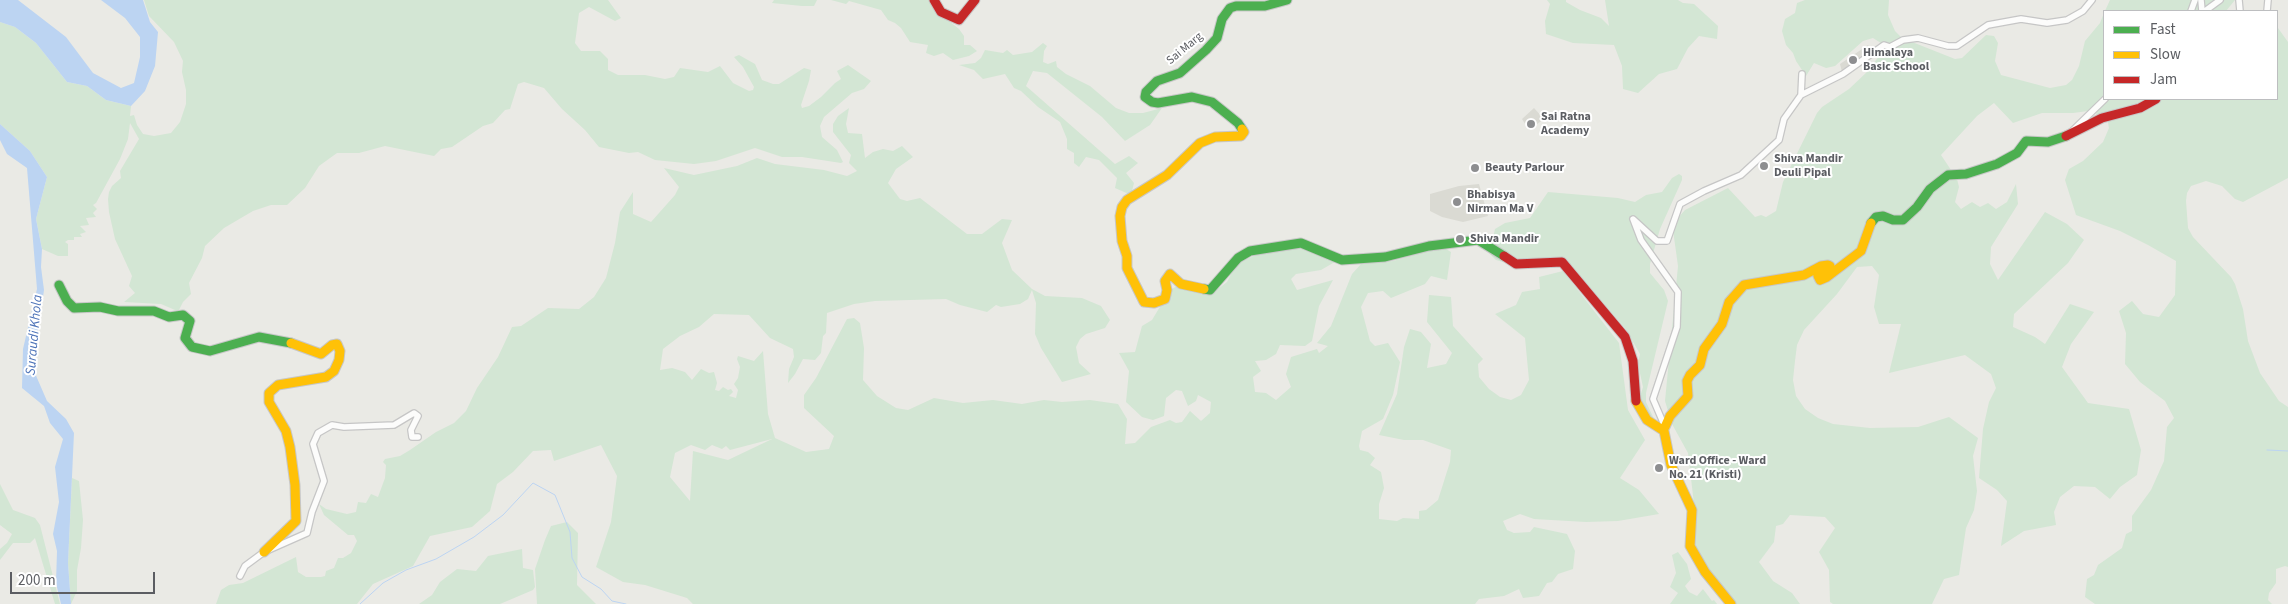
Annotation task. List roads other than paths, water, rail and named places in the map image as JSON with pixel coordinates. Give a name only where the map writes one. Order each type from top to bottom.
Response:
[{"type":"street","points":[[934,0],[941,12],[959,20],[975,0]]},
{"type":"street","name":"Sai Marg","points":[[1287,0],[1265,6],[1241,5],[1230,8],[1223,16],[1215,41],[1180,73],[1154,84],[1145,97],[1152,102],[1158,103],[1192,97],[1212,102],[1238,123],[1244,132],[1241,136],[1215,137],[1200,143],[1168,175],[1126,200],[1122,207],[1122,241],[1127,256],[1127,268],[1144,302],[1154,304],[1165,299],[1167,290],[1165,281],[1170,274],[1181,284],[1210,290],[1238,258],[1250,250],[1301,243],[1342,260],[1385,257],[1429,246],[1478,240],[1516,264],[1562,262],[1625,337],[1633,361],[1635,400],[1646,420],[1665,429]]},
{"type":"street","points":[[1731,604],[1705,572],[1690,546],[1692,510],[1671,465],[1664,420],[1653,400],[1677,327],[1678,292],[1641,240],[1633,218],[1657,241],[1667,241],[1680,204],[1704,190],[1741,175],[1772,149],[1783,132],[1784,119],[1801,95],[1849,70],[1884,45],[1890,47],[1903,40],[1918,38],[1948,46],[1957,46],[1988,25],[2020,20],[2047,23],[2067,20],[2083,11],[2092,0]]},
{"type":"street","points":[[2205,10],[2220,0]]},
{"type":"street","points":[[1801,95],[1802,74]]},
{"type":"street","points":[[2066,136],[2104,100]]},
{"type":"street","points":[[1665,429],[1670,416],[1688,396],[1687,381],[1700,364],[1704,348],[1722,324],[1729,302],[1744,285],[1804,275],[1821,266],[1828,265],[1830,266],[1818,276],[1820,280],[1827,277],[1861,251],[1872,222],[1876,217],[1883,216],[1893,220],[1903,220],[1917,208],[1930,189],[1948,175],[1966,174],[1997,164],[2017,153],[2026,141],[2048,142],[2066,136],[2102,118],[2140,108],[2154,100]]},
{"type":"street","points":[[59,285],[74,308],[100,307],[118,311],[154,311],[169,317],[183,315],[190,321],[185,338],[192,347],[210,351],[259,337],[295,344],[321,354],[332,345],[337,344],[340,351],[339,360],[334,371],[326,377],[278,385],[269,393],[269,402],[286,431],[290,447],[296,485],[296,521],[264,552],[245,566],[240,576]]},
{"type":"street","points":[[264,552],[307,533],[312,512],[324,481],[313,444],[318,433],[332,425],[344,427],[394,425],[414,413],[418,416],[411,430],[412,437],[418,437]]},
{"type":"water","points":[[0,0],[18,0],[66,37],[93,73],[121,88],[134,83],[140,57],[140,37],[125,18],[101,0],[143,0],[150,22],[158,32],[155,66],[145,91],[131,106],[106,100],[87,86],[67,82],[36,43],[15,27],[0,22]]},
{"type":"water","name":"Suraudi Khola","points":[[0,124],[30,151],[47,177],[36,219],[42,249],[41,267],[44,290],[34,371],[47,401],[66,419],[74,433],[68,563],[71,604],[61,604],[56,583],[57,551],[53,534],[59,502],[55,467],[63,439],[50,423],[44,406],[22,388],[23,349],[37,289],[27,168],[7,154],[0,140]]},
{"type":"waterway","points":[[2267,450],[2288,451]]},
{"type":"waterway","points":[[360,604],[383,583],[406,570],[436,559],[474,537],[503,515],[533,483],[555,495],[570,532],[572,558],[582,577],[601,589],[612,601],[626,604]]},
{"type":"place","name":"Himalaya Basic School","points":[[1853,60]]},
{"type":"place","name":"Sai Ratna Academy","points":[[1531,124]]},
{"type":"place","name":"Shiva Mandir Deuli Pipal","points":[[1764,166]]},
{"type":"place","name":"Beauty Parlour","points":[[1475,168]]},
{"type":"place","name":"Bhabisya Nirman Ma V","points":[[1457,202]]},
{"type":"place","name":"Shiva Mandir","points":[[1460,239]]},
{"type":"place","name":"Ward Office - Ward No. 21 (Kristi)","points":[[1659,468]]}]
